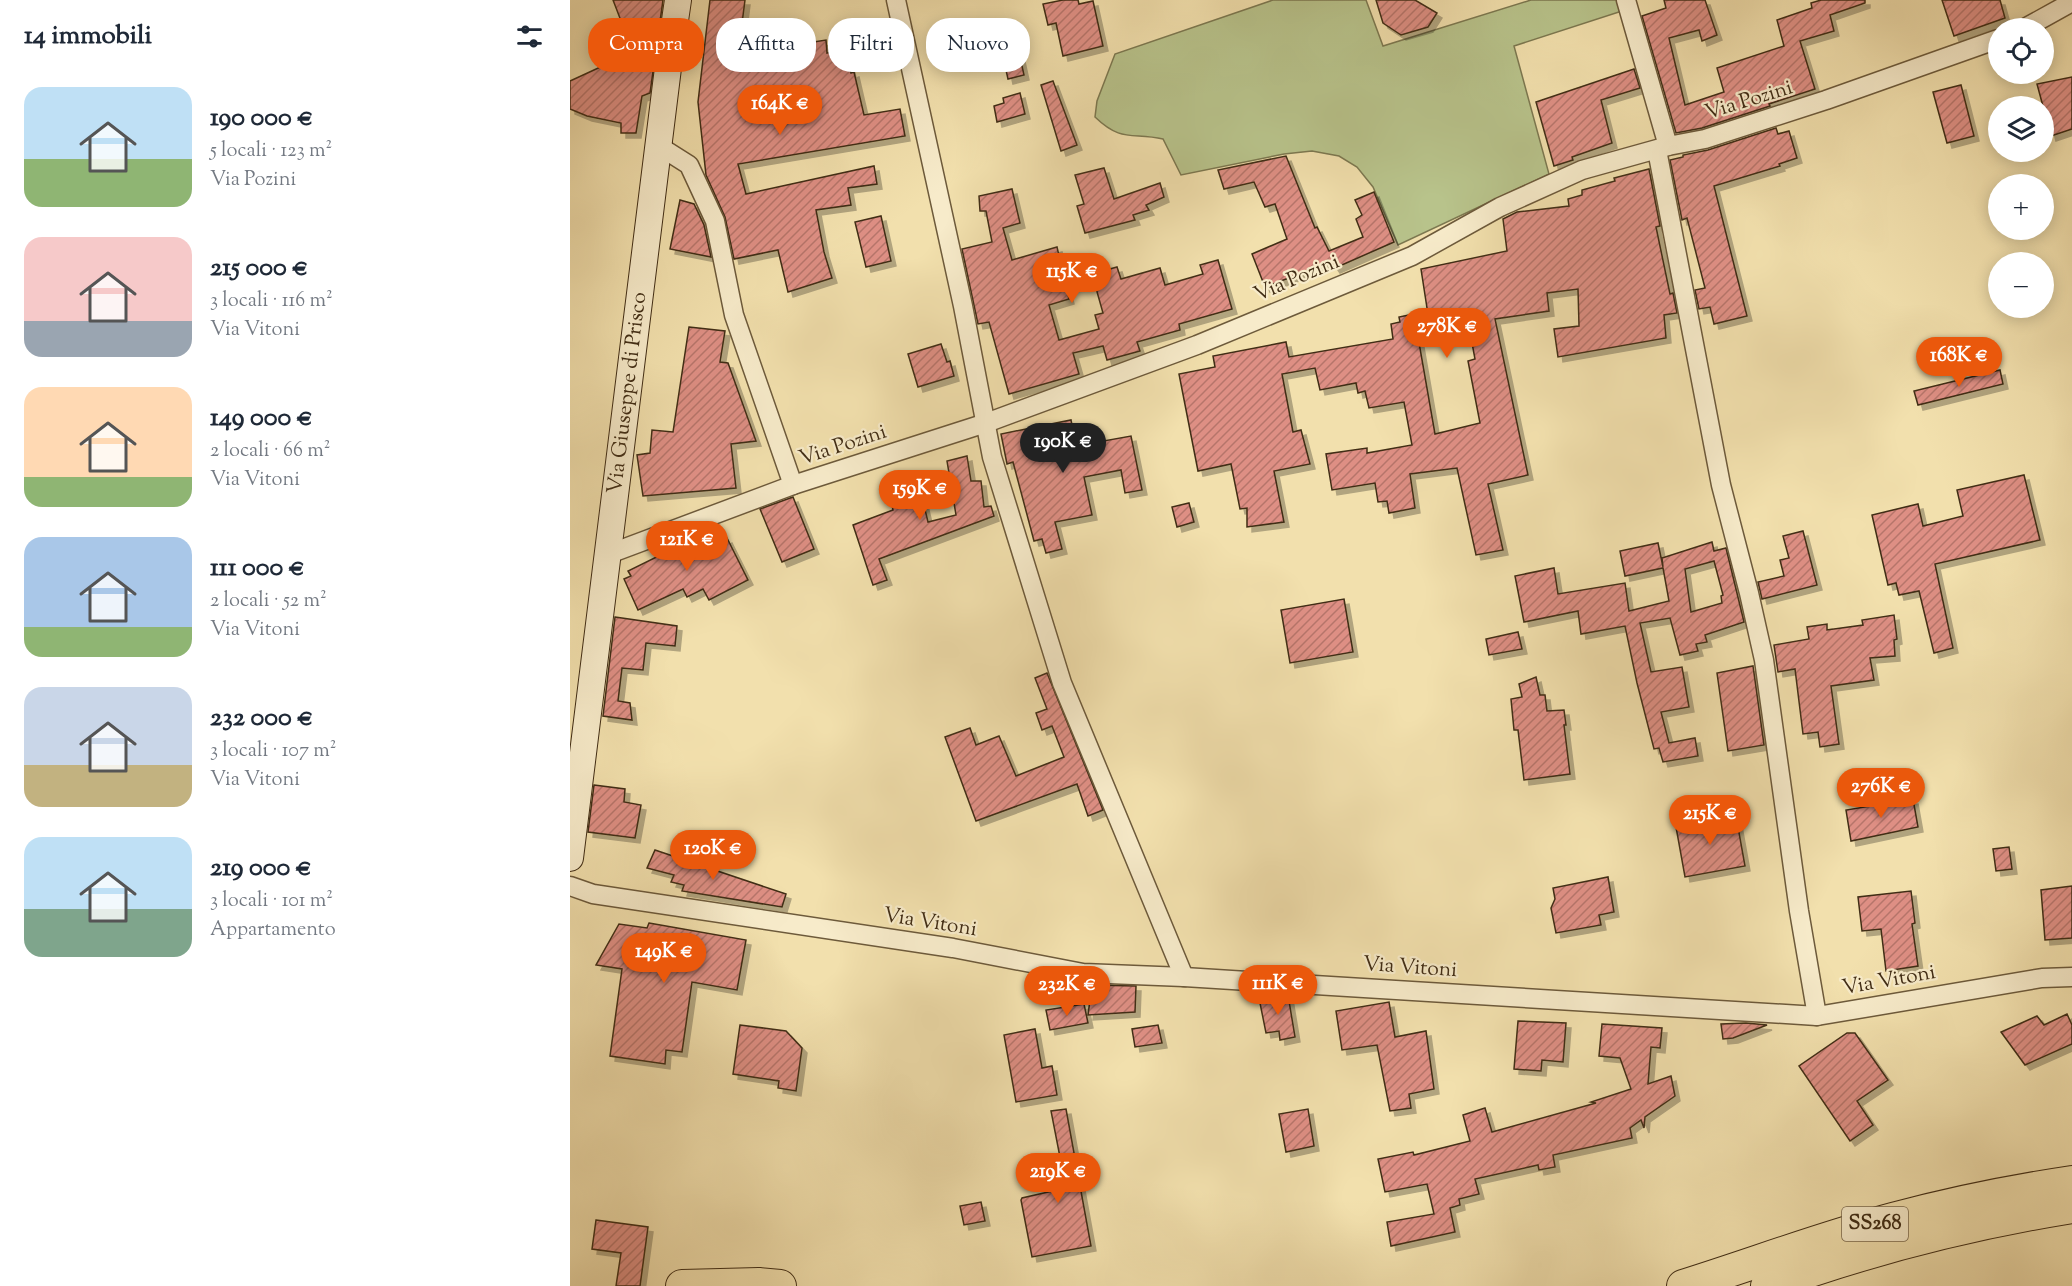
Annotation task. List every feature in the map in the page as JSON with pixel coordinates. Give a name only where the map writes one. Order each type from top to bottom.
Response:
[{"type":"highway","name":"SS268","points":[[1683,1286],[1818,1241],[1894,1219],[2015,1191],[2072,1182]]},
{"type":"highway","name":"SS268","points":[[1767,1286],[1824,1265],[1901,1242],[2021,1215],[2072,1207]]},
{"type":"highway","points":[[682,1286],[759,1284],[780,1286]]},
{"type":"main road","name":"Via Giuseppe di Prisco","points":[[570,858],[678,0]]},
{"type":"street","points":[[896,0],[931,154],[992,457],[1062,683],[1184,977]]},
{"type":"street","points":[[1626,0],[1662,148],[1721,484],[1764,660],[1799,911],[1817,1016]]},
{"type":"street","points":[[2043,18],[2072,2]]},
{"type":"street","name":"Via Pozini","points":[[609,554],[793,485],[986,423],[1197,345],[1412,256],[1500,207],[1582,170],[1704,139],[1826,100],[1988,43]]},
{"type":"street","points":[[659,146],[689,165],[715,221],[734,315],[793,485]]},
{"type":"street","name":"Via Vitoni","points":[[570,886],[593,894],[953,948],[1083,974],[1184,977],[1817,1016],[2042,978],[2072,977]]},
{"type":"green space","points":[[1273,0],[1366,0],[1383,46],[1531,0],[1619,0],[1622,11],[1514,46],[1549,174],[1398,245],[1373,187],[1357,167],[1339,156],[1312,151],[1284,154],[1181,175],[1163,139],[1120,134],[1095,117],[1097,101],[1115,54]]},
{"type":"building","points":[[613,0],[663,0],[660,18],[620,18]]},
{"type":"building","points":[[710,0],[745,0],[743,18],[716,18],[716,72],[816,72],[816,42],[826,40],[828,72],[854,72],[864,115],[900,109],[905,136],[738,164],[746,194],[874,166],[877,184],[848,188],[851,205],[816,210],[824,252],[832,278],[788,292],[778,250],[734,259],[725,217],[706,175],[698,102],[702,72],[704,72]]},
{"type":"building","points":[[1078,0],[1079,4],[1093,1],[1103,46],[1063,56],[1056,23],[1048,25],[1043,4]]},
{"type":"building","points":[[1376,0],[1415,0],[1437,13],[1428,27],[1401,35],[1383,23]]},
{"type":"building","points":[[1664,0],[1705,0],[1717,35],[1702,41],[1699,30],[1669,38],[1685,105],[1724,92],[1717,68],[1784,46],[1777,20],[1812,8],[1811,3],[1821,0],[1865,0],[1865,3],[1830,15],[1834,31],[1800,41],[1815,89],[1702,128],[1676,133],[1642,16],[1666,8]]},
{"type":"building","points":[[1942,0],[2000,0],[2005,18],[1988,18],[1988,24],[1954,36]]},
{"type":"building","points":[[1634,69],[1640,88],[1601,100],[1612,143],[1554,166],[1536,102]]},
{"type":"building","points":[[590,72],[653,72],[650,93],[642,96],[636,133],[621,133],[621,123],[587,116],[570,109],[570,81]]},
{"type":"building","points":[[1006,72],[1023,72],[1024,75],[1008,79]]},
{"type":"building","points":[[2072,77],[2072,129],[2054,135],[2054,96],[2040,96],[2037,84],[2054,84],[2054,81]]},
{"type":"building","points":[[1053,81],[1077,145],[1061,151],[1041,85]]},
{"type":"building","points":[[1961,85],[1974,136],[1947,143],[1933,92]]},
{"type":"building","points":[[1020,93],[1025,114],[997,122],[994,106],[1004,103],[1003,98]]},
{"type":"building","points":[[1776,128],[1778,134],[1789,131],[1797,158],[1779,164],[1780,166],[1714,186],[1747,316],[1714,324],[1710,307],[1699,309],[1695,290],[1705,288],[1687,218],[1682,220],[1670,160]]},
{"type":"building","points":[[1286,156],[1315,228],[1317,227],[1329,251],[1363,237],[1356,219],[1362,215],[1355,200],[1374,192],[1394,242],[1335,268],[1331,262],[1265,287],[1252,254],[1287,239],[1275,204],[1265,207],[1254,182],[1224,189],[1218,170]]},
{"type":"building","points":[[1104,168],[1114,199],[1160,183],[1164,197],[1146,205],[1149,210],[1133,215],[1135,220],[1085,233],[1077,206],[1084,204],[1075,175]]},
{"type":"building","points":[[1649,169],[1660,226],[1656,227],[1670,294],[1673,293],[1677,313],[1664,315],[1666,338],[1558,357],[1554,329],[1579,326],[1578,289],[1547,293],[1549,311],[1495,319],[1528,475],[1488,484],[1503,550],[1476,555],[1457,468],[1410,474],[1415,508],[1389,513],[1387,501],[1378,502],[1375,483],[1332,490],[1326,454],[1367,448],[1367,453],[1412,445],[1404,402],[1369,408],[1365,391],[1358,393],[1356,383],[1320,390],[1315,368],[1282,374],[1293,432],[1301,430],[1310,464],[1274,471],[1284,522],[1247,527],[1247,508],[1240,509],[1231,464],[1198,471],[1179,374],[1215,367],[1213,356],[1286,342],[1289,357],[1393,339],[1391,324],[1400,322],[1399,317],[1414,314],[1435,434],[1480,423],[1468,361],[1475,359],[1467,316],[1429,321],[1421,269],[1507,251],[1503,219],[1517,212],[1569,206],[1568,199],[1582,195],[1582,190],[1615,181],[1614,178]]},
{"type":"building","points":[[1012,189],[1020,223],[1003,228],[1012,260],[1057,247],[1069,299],[1049,305],[1059,340],[1099,329],[1095,315],[1103,313],[1092,274],[1117,267],[1121,279],[1160,268],[1165,285],[1203,274],[1200,265],[1218,260],[1232,309],[1179,324],[1180,330],[1137,342],[1140,351],[1107,360],[1103,346],[1073,353],[1079,374],[1009,394],[989,322],[978,324],[962,249],[992,242],[986,211],[980,211],[979,196]]},
{"type":"building","points":[[680,200],[694,204],[704,225],[711,257],[670,249]]},
{"type":"building","points":[[881,216],[891,261],[866,267],[855,222]]},
{"type":"building","points":[[689,327],[725,331],[720,362],[728,363],[756,441],[731,444],[736,488],[643,496],[637,455],[650,453],[652,430],[673,432]]},
{"type":"building","points":[[941,344],[947,362],[950,361],[954,376],[918,387],[908,354]]},
{"type":"building","points":[[2000,370],[2003,384],[1918,405],[1914,391]]},
{"type":"building","points":[[1071,420],[1076,446],[1131,436],[1142,490],[1125,493],[1121,470],[1084,477],[1092,515],[1055,522],[1062,549],[1046,553],[1042,539],[1034,541],[1013,462],[1007,464],[1001,434]]},
{"type":"building","points":[[967,456],[971,481],[981,481],[984,507],[991,506],[994,516],[879,559],[887,580],[873,585],[853,525],[893,510],[892,505],[922,497],[928,522],[956,515],[947,461]]},
{"type":"building","points":[[2024,475],[2040,540],[1935,564],[1953,648],[1934,653],[1919,591],[1899,595],[1896,583],[1888,585],[1872,515],[1918,504],[1923,526],[1963,516],[1957,490]]},
{"type":"building","points":[[793,497],[814,549],[782,562],[760,509]]},
{"type":"building","points":[[1189,503],[1194,522],[1177,527],[1172,507]]},
{"type":"building","points":[[1803,531],[1817,585],[1762,599],[1758,582],[1784,576],[1780,560],[1789,558],[1783,536]]},
{"type":"building","points":[[705,533],[711,546],[727,538],[748,580],[709,600],[703,589],[687,597],[683,589],[638,610],[624,579],[631,576],[628,571]]},
{"type":"building","points":[[1712,542],[1714,551],[1726,548],[1744,622],[1705,635],[1707,642],[1696,644],[1698,651],[1680,655],[1670,618],[1640,623],[1651,672],[1682,667],[1689,707],[1661,712],[1669,743],[1695,738],[1698,756],[1663,762],[1659,748],[1654,749],[1625,626],[1581,634],[1578,611],[1524,622],[1515,576],[1554,568],[1558,594],[1625,583],[1629,611],[1669,601],[1663,568],[1625,576],[1620,551],[1658,543],[1663,567],[1662,558]],"holes":[[[1714,561],[1723,595],[1721,596],[1722,603],[1691,612],[1685,569]]]},
{"type":"building","points":[[1344,599],[1353,652],[1290,663],[1281,610]]},
{"type":"building","points":[[1894,615],[1897,639],[1894,640],[1895,656],[1870,658],[1874,680],[1831,686],[1839,744],[1820,747],[1818,732],[1803,734],[1795,669],[1778,672],[1774,645],[1809,639],[1807,627],[1827,624],[1827,630],[1863,625],[1862,620]]},
{"type":"building","points":[[615,617],[677,626],[675,646],[646,643],[643,670],[622,668],[618,701],[630,703],[632,720],[603,716]]},
{"type":"building","points":[[1518,632],[1522,649],[1489,655],[1486,639]]},
{"type":"building","points":[[1753,666],[1764,745],[1728,751],[1717,673]]},
{"type":"building","points":[[1047,673],[1103,810],[1088,816],[1077,784],[976,821],[945,737],[970,728],[976,745],[999,736],[1016,776],[1064,757],[1052,726],[1042,730],[1036,713],[1047,709],[1035,678]]},
{"type":"building","points":[[1536,677],[1540,695],[1545,695],[1547,711],[1564,710],[1570,774],[1524,780],[1518,730],[1514,730],[1511,699],[1522,697],[1519,684]]},
{"type":"building","points":[[594,785],[625,789],[624,802],[641,805],[635,838],[588,832]]},
{"type":"building","points":[[1913,799],[1918,827],[1851,841],[1846,810]]},
{"type":"building","points":[[1736,816],[1745,866],[1685,877],[1676,827]]},
{"type":"building","points":[[2009,847],[2012,869],[1996,871],[1993,849]]},
{"type":"building","points":[[655,850],[786,894],[782,907],[682,891],[684,885],[671,882],[674,875],[647,868]]},
{"type":"building","points":[[1608,877],[1614,912],[1599,915],[1601,925],[1556,933],[1551,908],[1555,899],[1553,888]]},
{"type":"building","points":[[2072,886],[2072,938],[2045,940],[2041,890]]},
{"type":"building","points":[[1911,891],[1915,923],[1912,924],[1918,966],[1886,971],[1881,929],[1862,931],[1858,897]]},
{"type":"building","points":[[649,923],[746,940],[737,990],[692,982],[682,1052],[666,1050],[665,1064],[610,1056],[622,969],[596,965],[619,924],[647,928]]},
{"type":"building","points":[[1092,985],[1136,986],[1135,1012],[1088,1015]]},
{"type":"building","points":[[1288,995],[1295,1037],[1280,1040],[1279,1031],[1266,1033],[1259,998]]},
{"type":"building","points":[[1389,1002],[1395,1037],[1426,1031],[1434,1089],[1409,1094],[1411,1108],[1390,1111],[1377,1045],[1342,1050],[1336,1011]]},
{"type":"building","points":[[1084,1004],[1088,1023],[1050,1030],[1046,1010]]},
{"type":"building","points":[[2067,1014],[2072,1025],[2072,1044],[2025,1065],[2001,1032],[2037,1016],[2044,1025]]},
{"type":"building","points":[[1518,1021],[1566,1023],[1563,1062],[1542,1060],[1541,1071],[1514,1069]]},
{"type":"building","points":[[1602,1024],[1662,1028],[1660,1048],[1651,1047],[1648,1084],[1671,1076],[1675,1096],[1645,1117],[1644,1128],[1641,1120],[1630,1128],[1632,1138],[1553,1155],[1555,1167],[1539,1170],[1538,1165],[1475,1179],[1479,1194],[1459,1199],[1460,1205],[1450,1208],[1455,1232],[1391,1246],[1387,1222],[1434,1214],[1427,1184],[1385,1192],[1378,1159],[1413,1152],[1414,1155],[1470,1141],[1463,1115],[1485,1108],[1492,1132],[1596,1103],[1591,1102],[1631,1089],[1620,1058],[1599,1056]]},
{"type":"building","points":[[1721,1024],[1767,1025],[1733,1038],[1723,1039]]},
{"type":"building","points":[[740,1025],[786,1031],[802,1048],[796,1091],[778,1088],[779,1081],[733,1074]]},
{"type":"building","points":[[1158,1025],[1162,1043],[1135,1047],[1132,1029]]},
{"type":"building","points":[[1035,1029],[1042,1068],[1052,1066],[1057,1095],[1016,1102],[1004,1035]]},
{"type":"building","points":[[1847,1033],[1855,1033],[1888,1080],[1857,1101],[1873,1125],[1850,1141],[1799,1066]]},
{"type":"building","points":[[1066,1109],[1091,1246],[1032,1257],[1021,1200],[1066,1188],[1051,1111]]},
{"type":"building","points":[[1308,1109],[1314,1146],[1286,1152],[1279,1114]]},
{"type":"building","points":[[981,1202],[985,1221],[964,1225],[960,1206]]},
{"type":"building","points":[[596,1220],[648,1227],[640,1286],[616,1286],[621,1253],[592,1249]]}]
